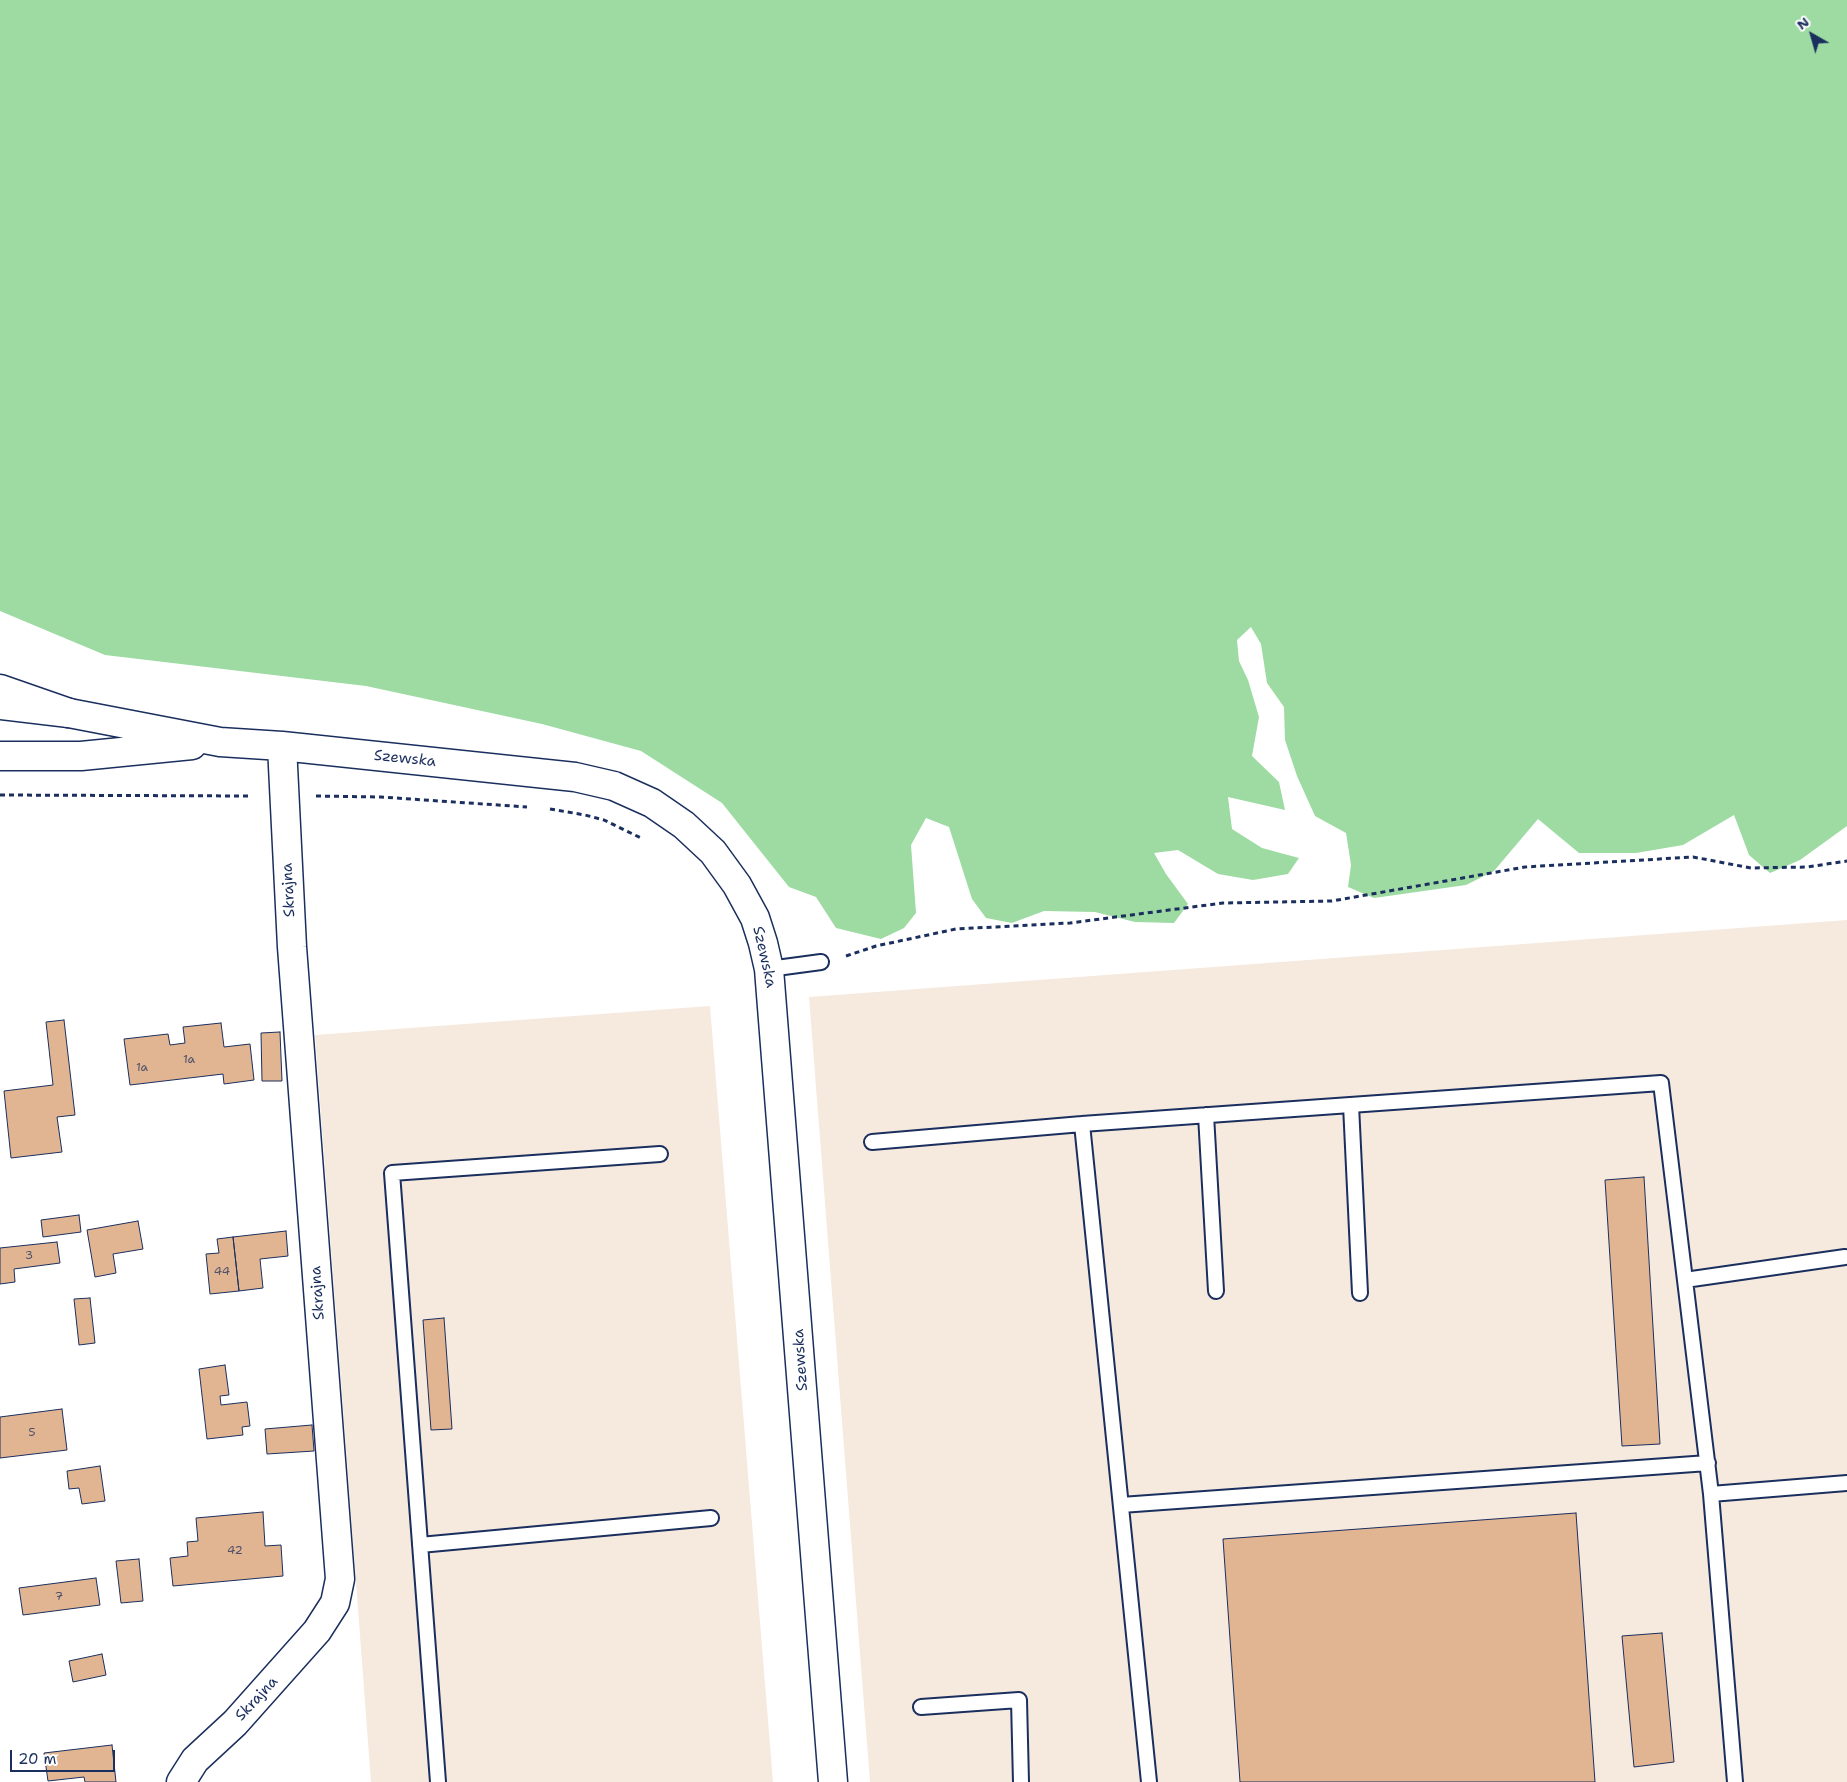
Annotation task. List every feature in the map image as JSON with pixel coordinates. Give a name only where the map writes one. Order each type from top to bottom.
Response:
[{"type":"street","points":[[0,688],[69,713]]},
{"type":"street","name":"Szewska","points":[[0,705],[69,713],[220,742],[282,746],[575,777],[614,786],[652,803],[684,824],[713,852],[737,885],[755,918],[764,943],[769,969],[834,1782]]},
{"type":"street","points":[[0,756],[81,756],[220,742]]},
{"type":"street","name":"Skrajna","points":[[181,1782],[195,1760],[234,1723],[318,1631],[335,1603],[340,1579],[292,947],[282,746]]},
{"type":"lane","points":[[769,969],[821,962]]},
{"type":"lane","points":[[872,1142],[1082,1124],[1661,1083],[1708,1462],[1735,1782]]},
{"type":"lane","points":[[1351,1105],[1360,1293]]},
{"type":"lane","points":[[1206,1115],[1216,1291]]},
{"type":"lane","points":[[1082,1124],[1149,1782]]},
{"type":"lane","points":[[438,1782],[392,1173],[660,1154]]},
{"type":"lane","points":[[1685,1280],[1846,1257]]},
{"type":"lane","points":[[1121,1505],[1708,1462]]},
{"type":"lane","points":[[1711,1494],[1847,1483]]},
{"type":"lane","points":[[420,1545],[711,1518]]},
{"type":"lane","points":[[921,1707],[1019,1700],[1021,1782]]},
{"type":"path","points":[[0,795],[381,797],[528,807]]},
{"type":"path","points":[[547,809],[604,820],[647,841]]},
{"type":"path","points":[[821,962],[852,955],[876,946],[956,928],[1070,922],[1222,903],[1332,902],[1525,867],[1693,857],[1751,868],[1807,867],[1847,861]]},
{"type":"shaded area","points":[[1847,920],[1847,1782],[870,1782],[809,997]]},
{"type":"shaded area","points":[[710,1006],[773,1782],[371,1782],[315,1035]]},
{"type":"green space","points":[[0,0],[1847,0],[1847,826],[1800,860],[1770,873],[1749,855],[1734,815],[1683,845],[1636,853],[1579,853],[1538,819],[1494,871],[1466,885],[1374,898],[1348,887],[1351,865],[1346,833],[1315,816],[1297,776],[1285,740],[1284,707],[1267,683],[1261,644],[1251,627],[1237,640],[1239,661],[1248,680],[1259,717],[1252,756],[1279,782],[1285,810],[1228,797],[1232,829],[1262,848],[1299,858],[1288,874],[1253,880],[1218,874],[1178,850],[1154,853],[1166,874],[1188,904],[1174,923],[1135,922],[1095,912],[1044,911],[1012,923],[986,918],[972,899],[949,827],[926,818],[911,845],[916,913],[904,928],[881,939],[836,928],[816,897],[789,887],[722,803],[641,751],[542,724],[366,686],[105,655],[0,611]]},
{"type":"building","points":[[64,1020],[75,1115],[57,1117],[62,1152],[11,1158],[4,1091],[53,1085],[46,1022]]},
{"type":"building","points":[[221,1023],[224,1047],[250,1044],[254,1080],[224,1084],[223,1074],[130,1085],[124,1039],[168,1034],[170,1045],[185,1043],[183,1027]]},
{"type":"building","points":[[280,1032],[282,1081],[262,1081],[261,1033]]},
{"type":"building","points":[[1644,1177],[1660,1444],[1622,1446],[1605,1180]]},
{"type":"building","points":[[79,1215],[81,1232],[43,1237],[41,1220]]},
{"type":"building","points":[[138,1221],[143,1249],[113,1254],[116,1273],[95,1277],[87,1230]]},
{"type":"building","points":[[286,1231],[288,1256],[260,1259],[263,1288],[239,1291],[233,1237]]},
{"type":"building","points":[[233,1237],[239,1291],[210,1294],[206,1254],[219,1253],[217,1239]]},
{"type":"building","points":[[57,1242],[60,1263],[14,1269],[15,1282],[0,1284],[0,1248]]},
{"type":"building","points":[[90,1298],[95,1343],[79,1345],[74,1299]]},
{"type":"building","points":[[444,1318],[452,1429],[431,1430],[423,1320]]},
{"type":"building","points":[[225,1365],[229,1395],[220,1396],[221,1405],[247,1402],[250,1426],[242,1427],[243,1435],[207,1439],[199,1369]]},
{"type":"building","points":[[62,1409],[67,1450],[0,1458],[0,1417]]},
{"type":"building","points":[[312,1425],[314,1451],[267,1454],[265,1429]]},
{"type":"building","points":[[100,1466],[105,1501],[82,1504],[79,1488],[69,1489],[67,1471]]},
{"type":"building","points":[[263,1512],[265,1546],[281,1545],[283,1576],[173,1586],[170,1558],[188,1556],[187,1542],[198,1541],[196,1518]]},
{"type":"building","points":[[1576,1513],[1595,1782],[1240,1782],[1223,1539]]},
{"type":"building","points":[[139,1559],[143,1601],[121,1603],[116,1561]]},
{"type":"building","points":[[96,1578],[100,1605],[23,1615],[19,1588]]},
{"type":"building","points":[[1662,1633],[1674,1762],[1634,1767],[1622,1636]]},
{"type":"building","points":[[102,1654],[106,1675],[73,1682],[69,1661]]},
{"type":"building","points":[[112,1745],[116,1782],[85,1782],[84,1777],[48,1781],[44,1753]]}]
